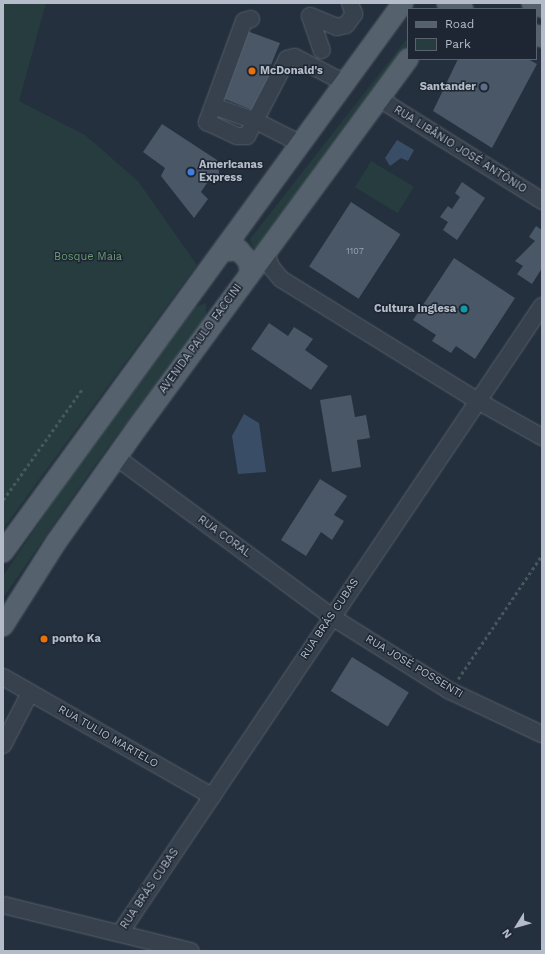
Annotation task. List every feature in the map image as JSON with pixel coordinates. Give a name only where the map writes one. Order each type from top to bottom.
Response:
[{"type":"main road","points":[[380,34],[386,20],[385,3]]},
{"type":"main road","points":[[3,552],[102,413],[224,251],[403,3]]},
{"type":"main road","points":[[532,3],[542,7]]},
{"type":"main road","name":"AVENIDA PAULO FACCINI","points":[[3,626],[116,457],[250,271],[407,60]]},
{"type":"main road","points":[[224,251],[239,250],[249,262],[250,271]]},
{"type":"street","points":[[322,50],[310,16],[337,27],[346,25],[354,14],[350,3]]},
{"type":"street","points":[[252,18],[244,21],[207,122],[237,136],[247,136],[287,59],[295,57],[346,83]]},
{"type":"street","name":"RUA LIBÂNIO JOSÉ ANTÔNIO","points":[[378,98],[542,201]]},
{"type":"street","points":[[256,121],[301,144]]},
{"type":"street","points":[[265,251],[271,267],[281,279],[476,400],[542,437]]},
{"type":"street","name":"RUA BRÁS CUBAS","points":[[120,933],[476,400],[542,306]]},
{"type":"street","name":"RUA CORAL","points":[[116,457],[332,617]]},
{"type":"street","name":"RUA JOSÉ POSSENTI","points":[[332,617],[450,691],[542,734]]},
{"type":"street","name":"RUA TULIO MARTELO","points":[[3,677],[212,796]]},
{"type":"street","points":[[3,745],[30,693]]},
{"type":"street","points":[[3,905],[190,951]]},
{"type":"path","points":[[3,500],[84,388]]},
{"type":"path","points":[[450,691],[542,555]]},
{"type":"green space","name":"Bosque Maia","points":[[3,3],[46,3],[19,101],[85,135],[138,181],[197,265],[3,529]]},
{"type":"green space","points":[[407,38],[407,58],[262,249],[253,248],[250,239]]},
{"type":"green space","points":[[371,161],[414,187],[398,213],[355,188]]},
{"type":"green space","points":[[206,303],[206,316],[92,469],[3,598],[3,576],[80,462],[195,307]]},
{"type":"water","points":[[397,140],[414,150],[408,161],[401,158],[390,166],[385,158]]},
{"type":"water","points":[[244,414],[259,423],[266,472],[238,474],[232,436]]},
{"type":"building","name":"McDonald's","points":[[247,31],[280,43],[269,70],[275,72],[255,111],[222,98]]},
{"type":"building","name":"Santander","points":[[458,60],[530,60],[537,64],[492,148],[433,111]]},
{"type":"building","name":"Americanas Express","points":[[162,124],[217,160],[220,178],[209,180],[201,192],[208,199],[194,218],[161,176],[165,168],[143,152]]},
{"type":"building","points":[[462,182],[485,198],[457,240],[443,230],[448,222],[440,217],[448,206],[452,209],[460,197],[455,193]]},
{"type":"building","points":[[351,202],[400,234],[359,299],[309,267]]},
{"type":"building","points":[[536,226],[542,230],[542,268],[532,284],[517,274],[523,266],[515,261],[535,241],[529,237]]},
{"type":"building","name":"Cultura Inglesa","points":[[454,258],[515,298],[475,359],[456,346],[451,353],[432,341],[436,335],[413,320]]},
{"type":"building","points":[[269,323],[288,336],[294,327],[313,339],[305,350],[328,366],[311,390],[251,349]]},
{"type":"building","points":[[351,395],[355,417],[366,415],[370,438],[357,440],[361,467],[332,472],[320,400]]},
{"type":"building","points":[[320,479],[347,496],[334,515],[344,521],[332,540],[321,532],[306,556],[281,540]]},
{"type":"building","points":[[352,657],[409,693],[388,726],[331,691]]},
{"type":"place","name":"McDonald's","points":[[252,71]]},
{"type":"place","name":"Santander","points":[[484,87]]},
{"type":"place","name":"Americanas Express","points":[[191,172]]},
{"type":"place","name":"Cultura Inglesa","points":[[464,309]]},
{"type":"place","name":"ponto Ka","points":[[44,639]]}]
